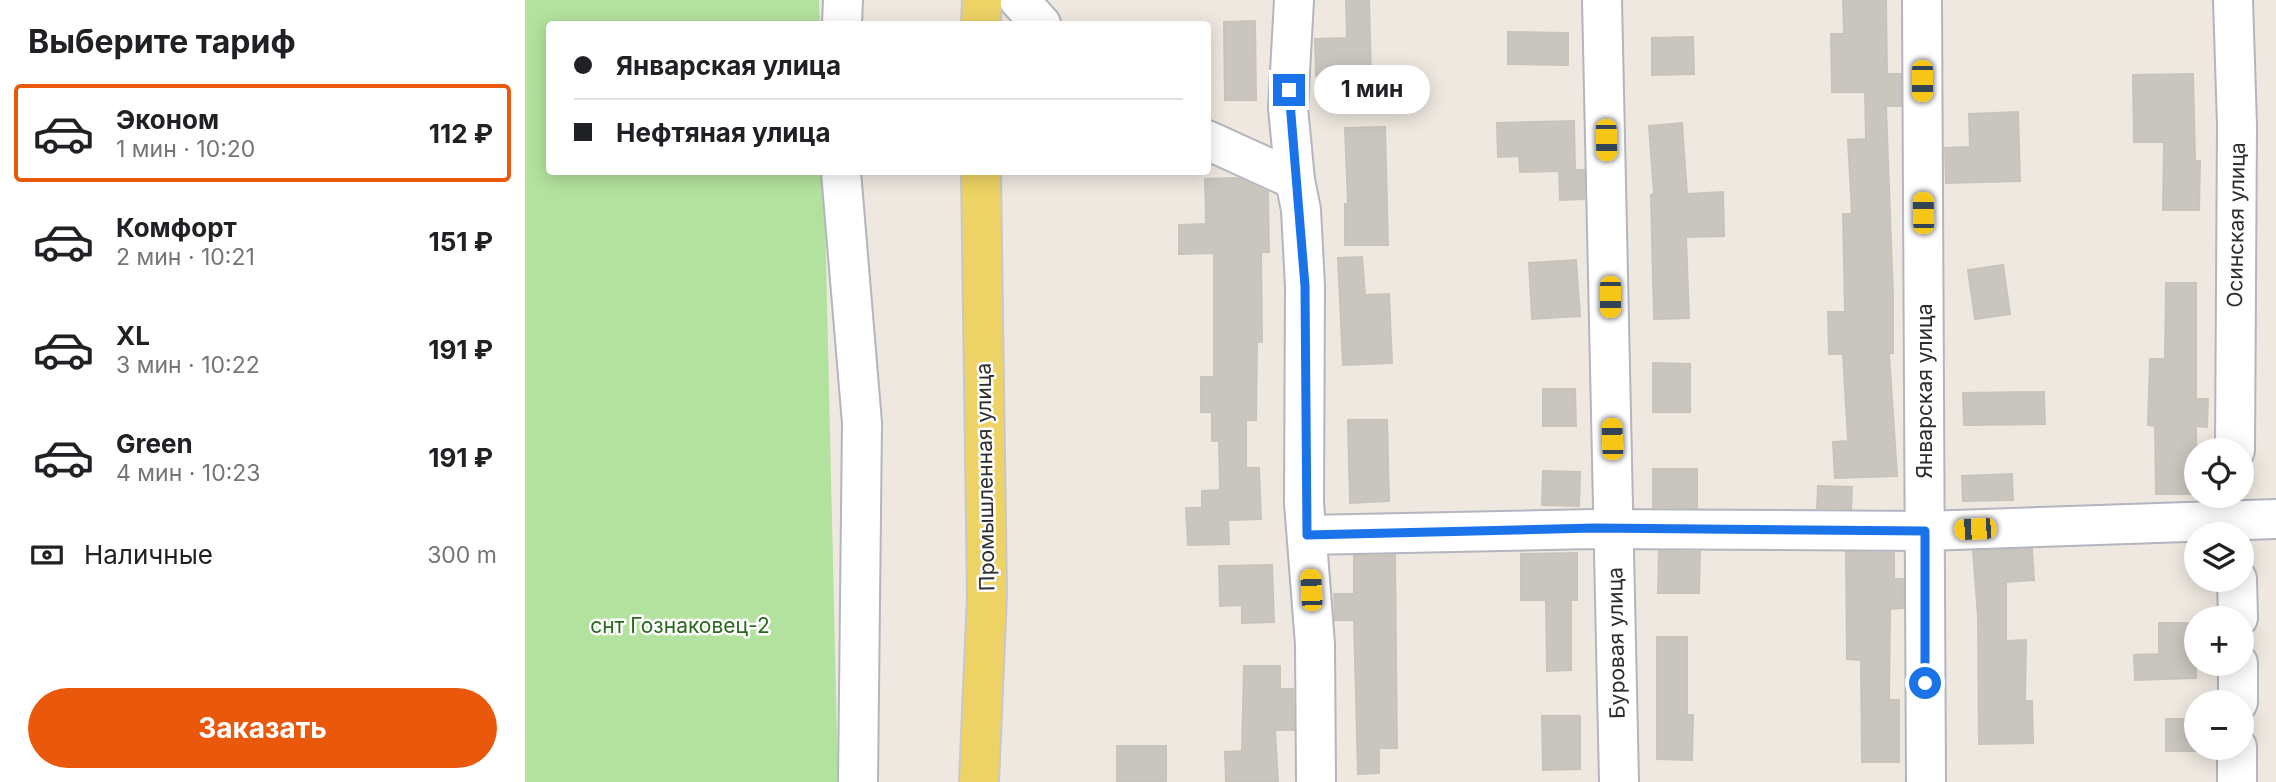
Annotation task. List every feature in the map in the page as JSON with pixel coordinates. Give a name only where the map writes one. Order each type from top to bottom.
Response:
[{"type":"main road","points":[[981,21],[982,0]]},
{"type":"main road","name":"Промышленная улица","points":[[979,782],[987,595],[981,175]]},
{"type":"street","points":[[842,21],[843,0]]},
{"type":"street","points":[[1019,0],[1038,21]]},
{"type":"street","points":[[1294,0],[1288,108],[1295,180],[1301,210],[1305,286],[1307,535],[1315,644],[1317,782]]},
{"type":"street","name":"Буровая улица","points":[[1602,0],[1619,782]]},
{"type":"street","name":"Январская улица","points":[[1922,0],[1926,782]]},
{"type":"street","name":"Осинская улица","points":[[2233,0],[2237,125],[2235,438]]},
{"type":"street","points":[[1211,142],[1295,180]]},
{"type":"street","points":[[842,175],[862,423],[858,782]]},
{"type":"street","points":[[1307,535],[1613,529],[1925,531],[2234,516],[2276,519]]},
{"type":"street","points":[[2237,760],[2237,782]]},
{"type":"green space","name":"снт Гознаковец-2","points":[[525,0],[819,0],[820,21],[546,21],[546,175],[824,175],[838,782],[525,782]]},
{"type":"building","points":[[1346,0],[1369,0],[1371,74],[1316,76],[1315,39],[1347,38]]},
{"type":"building","points":[[1843,0],[1886,0],[1887,74],[1901,74],[1901,106],[1886,106],[1893,297],[1893,353],[1889,353],[1897,476],[1835,478],[1833,442],[1848,441],[1843,354],[1829,354],[1828,312],[1845,312],[1843,214],[1852,214],[1848,140],[1866,139],[1865,92],[1832,92],[1831,34],[1844,34]]},
{"type":"building","points":[[1255,21],[1256,100],[1225,100],[1224,22]]},
{"type":"building","points":[[1508,32],[1568,33],[1568,65],[1508,64]]},
{"type":"building","points":[[1693,37],[1694,74],[1652,75],[1652,38]]},
{"type":"building","points":[[2193,74],[2195,161],[2200,161],[2199,210],[2163,210],[2164,142],[2134,142],[2133,75]]},
{"type":"building","points":[[2018,112],[2020,181],[1946,183],[1945,148],[1970,147],[1969,114]]},
{"type":"building","points":[[1574,121],[1575,170],[1584,170],[1584,199],[1560,200],[1559,171],[1520,172],[1519,156],[1498,157],[1497,123]]},
{"type":"building","points":[[1682,123],[1687,194],[1723,192],[1724,236],[1686,237],[1689,318],[1654,319],[1651,195],[1654,194],[1649,126]]},
{"type":"building","points":[[1385,127],[1388,245],[1345,245],[1345,204],[1348,204],[1345,128]]},
{"type":"building","points":[[1237,178],[1268,192],[1269,252],[1261,252],[1262,342],[1257,342],[1256,420],[1246,420],[1246,468],[1259,468],[1261,519],[1228,520],[1229,544],[1188,545],[1186,508],[1202,508],[1202,491],[1220,490],[1219,441],[1212,441],[1212,412],[1201,412],[1201,377],[1214,377],[1214,253],[1179,254],[1179,225],[1206,224],[1205,179]]},
{"type":"building","points":[[1362,257],[1365,295],[1389,294],[1392,363],[1343,365],[1338,258]]},
{"type":"building","points":[[1576,260],[1580,316],[1532,319],[1529,263]]},
{"type":"building","points":[[2003,265],[2010,314],[1975,319],[1968,270]]},
{"type":"building","points":[[2166,283],[2196,283],[2196,399],[2208,399],[2207,427],[2196,426],[2196,438],[2184,438],[2184,494],[2156,494],[2155,426],[2148,425],[2150,359],[2165,359]]},
{"type":"building","points":[[1653,363],[1690,364],[1690,412],[1653,412]]},
{"type":"building","points":[[1543,389],[1575,389],[1576,426],[1543,426]]},
{"type":"building","points":[[2044,392],[2045,424],[1964,425],[1963,393]]},
{"type":"building","points":[[1348,420],[1387,420],[1389,501],[1350,503]]},
{"type":"building","points":[[1653,469],[1697,469],[1697,508],[1653,507]]},
{"type":"building","points":[[1543,471],[1580,472],[1579,506],[1542,505]]},
{"type":"building","points":[[2012,474],[2013,500],[1963,501],[1962,476]]},
{"type":"building","points":[[1818,486],[1852,487],[1851,509],[1817,508]]},
{"type":"building","points":[[2032,549],[2034,580],[2006,582],[2006,641],[2026,640],[2025,701],[2032,701],[2033,743],[1979,744],[1978,617],[1973,551]]},
{"type":"building","points":[[1659,551],[1700,552],[1699,593],[1658,593]]},
{"type":"building","points":[[1846,552],[1894,553],[1894,579],[1903,579],[1903,608],[1890,609],[1889,700],[1899,700],[1899,762],[1862,762],[1861,660],[1847,659]]},
{"type":"building","points":[[1577,553],[1577,600],[1571,600],[1571,670],[1547,671],[1546,600],[1521,600],[1521,554]]},
{"type":"building","points":[[1395,555],[1397,748],[1379,748],[1379,773],[1358,774],[1354,620],[1335,620],[1334,594],[1354,594],[1354,556]]},
{"type":"building","points":[[1272,565],[1274,622],[1242,623],[1242,605],[1220,606],[1219,566]]},
{"type":"building","points":[[2159,623],[2184,623],[2184,676],[2196,678],[2135,680],[2134,655],[2159,654]]},
{"type":"building","points":[[1657,637],[1687,637],[1687,715],[1693,715],[1692,760],[1657,759]]},
{"type":"building","points":[[1244,666],[1280,666],[1280,689],[1293,689],[1294,730],[1275,730],[1278,782],[1226,782],[1225,752],[1242,751]]},
{"type":"building","points":[[1542,716],[1580,716],[1580,769],[1543,770]]},
{"type":"building","points":[[2166,719],[2184,719],[2184,751],[2166,751]]},
{"type":"building","points":[[1117,746],[1166,746],[1166,782],[1117,782]]},
{"type":"route","points":[[1289,90],[1288,108],[1295,180],[1301,210],[1305,286],[1304,503],[1307,535],[1594,528],[1925,531],[1925,683]]}]
